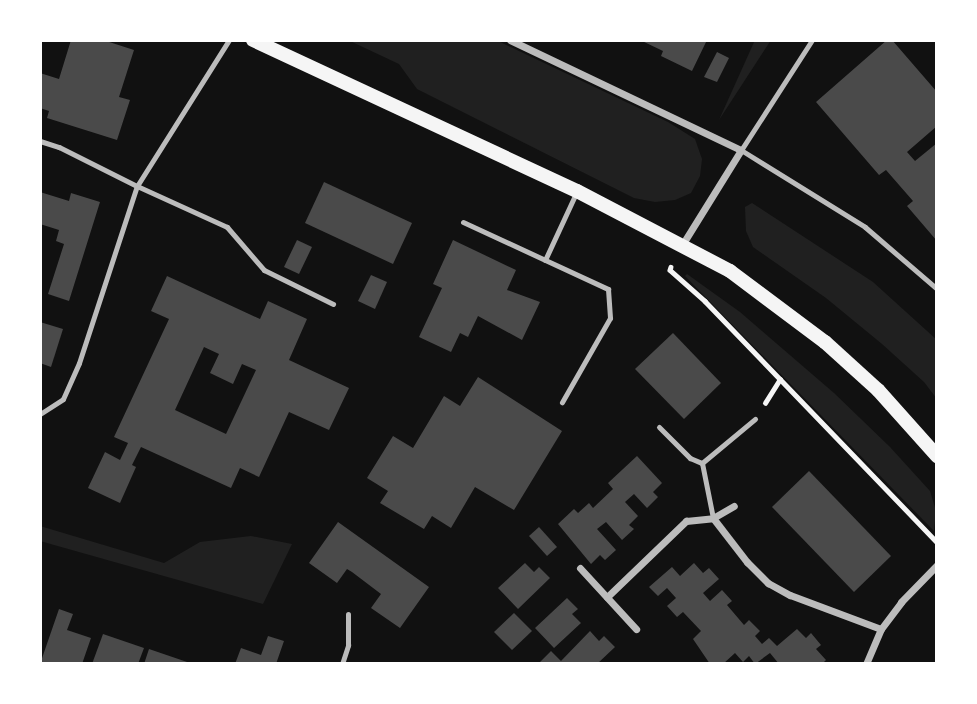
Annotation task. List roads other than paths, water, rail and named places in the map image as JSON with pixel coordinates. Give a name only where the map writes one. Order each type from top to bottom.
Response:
[{"type":"main road","points":[[253,40],[576,191],[682,245],[771,298],[878,390],[937,456]]},
{"type":"street","points":[[510,40],[741,150],[682,245]]},
{"type":"street","points":[[607,597],[687,521],[713,518],[734,506]]},
{"type":"street","points":[[713,518],[747,562],[768,583],[790,596],[881,629]]},
{"type":"street","points":[[866,664],[881,629],[901,601],[937,565]]},
{"type":"street","points":[[580,568],[636,629]]},
{"type":"lane","points":[[40,414],[63,399],[79,363],[136,186],[229,40]]},
{"type":"lane","points":[[811,40],[741,150],[866,228],[937,289]]},
{"type":"lane","points":[[40,141],[60,147],[136,186],[228,227],[264,270],[332,304]]},
{"type":"lane","points":[[545,260],[576,191]]},
{"type":"lane","points":[[463,222],[608,289],[610,318],[562,402]]},
{"type":"lane","points":[[702,463],[755,419]]},
{"type":"lane","points":[[659,427],[690,458],[702,463]]},
{"type":"lane","points":[[702,463],[713,518]]},
{"type":"lane","points":[[342,664],[348,645],[348,614]]}]
